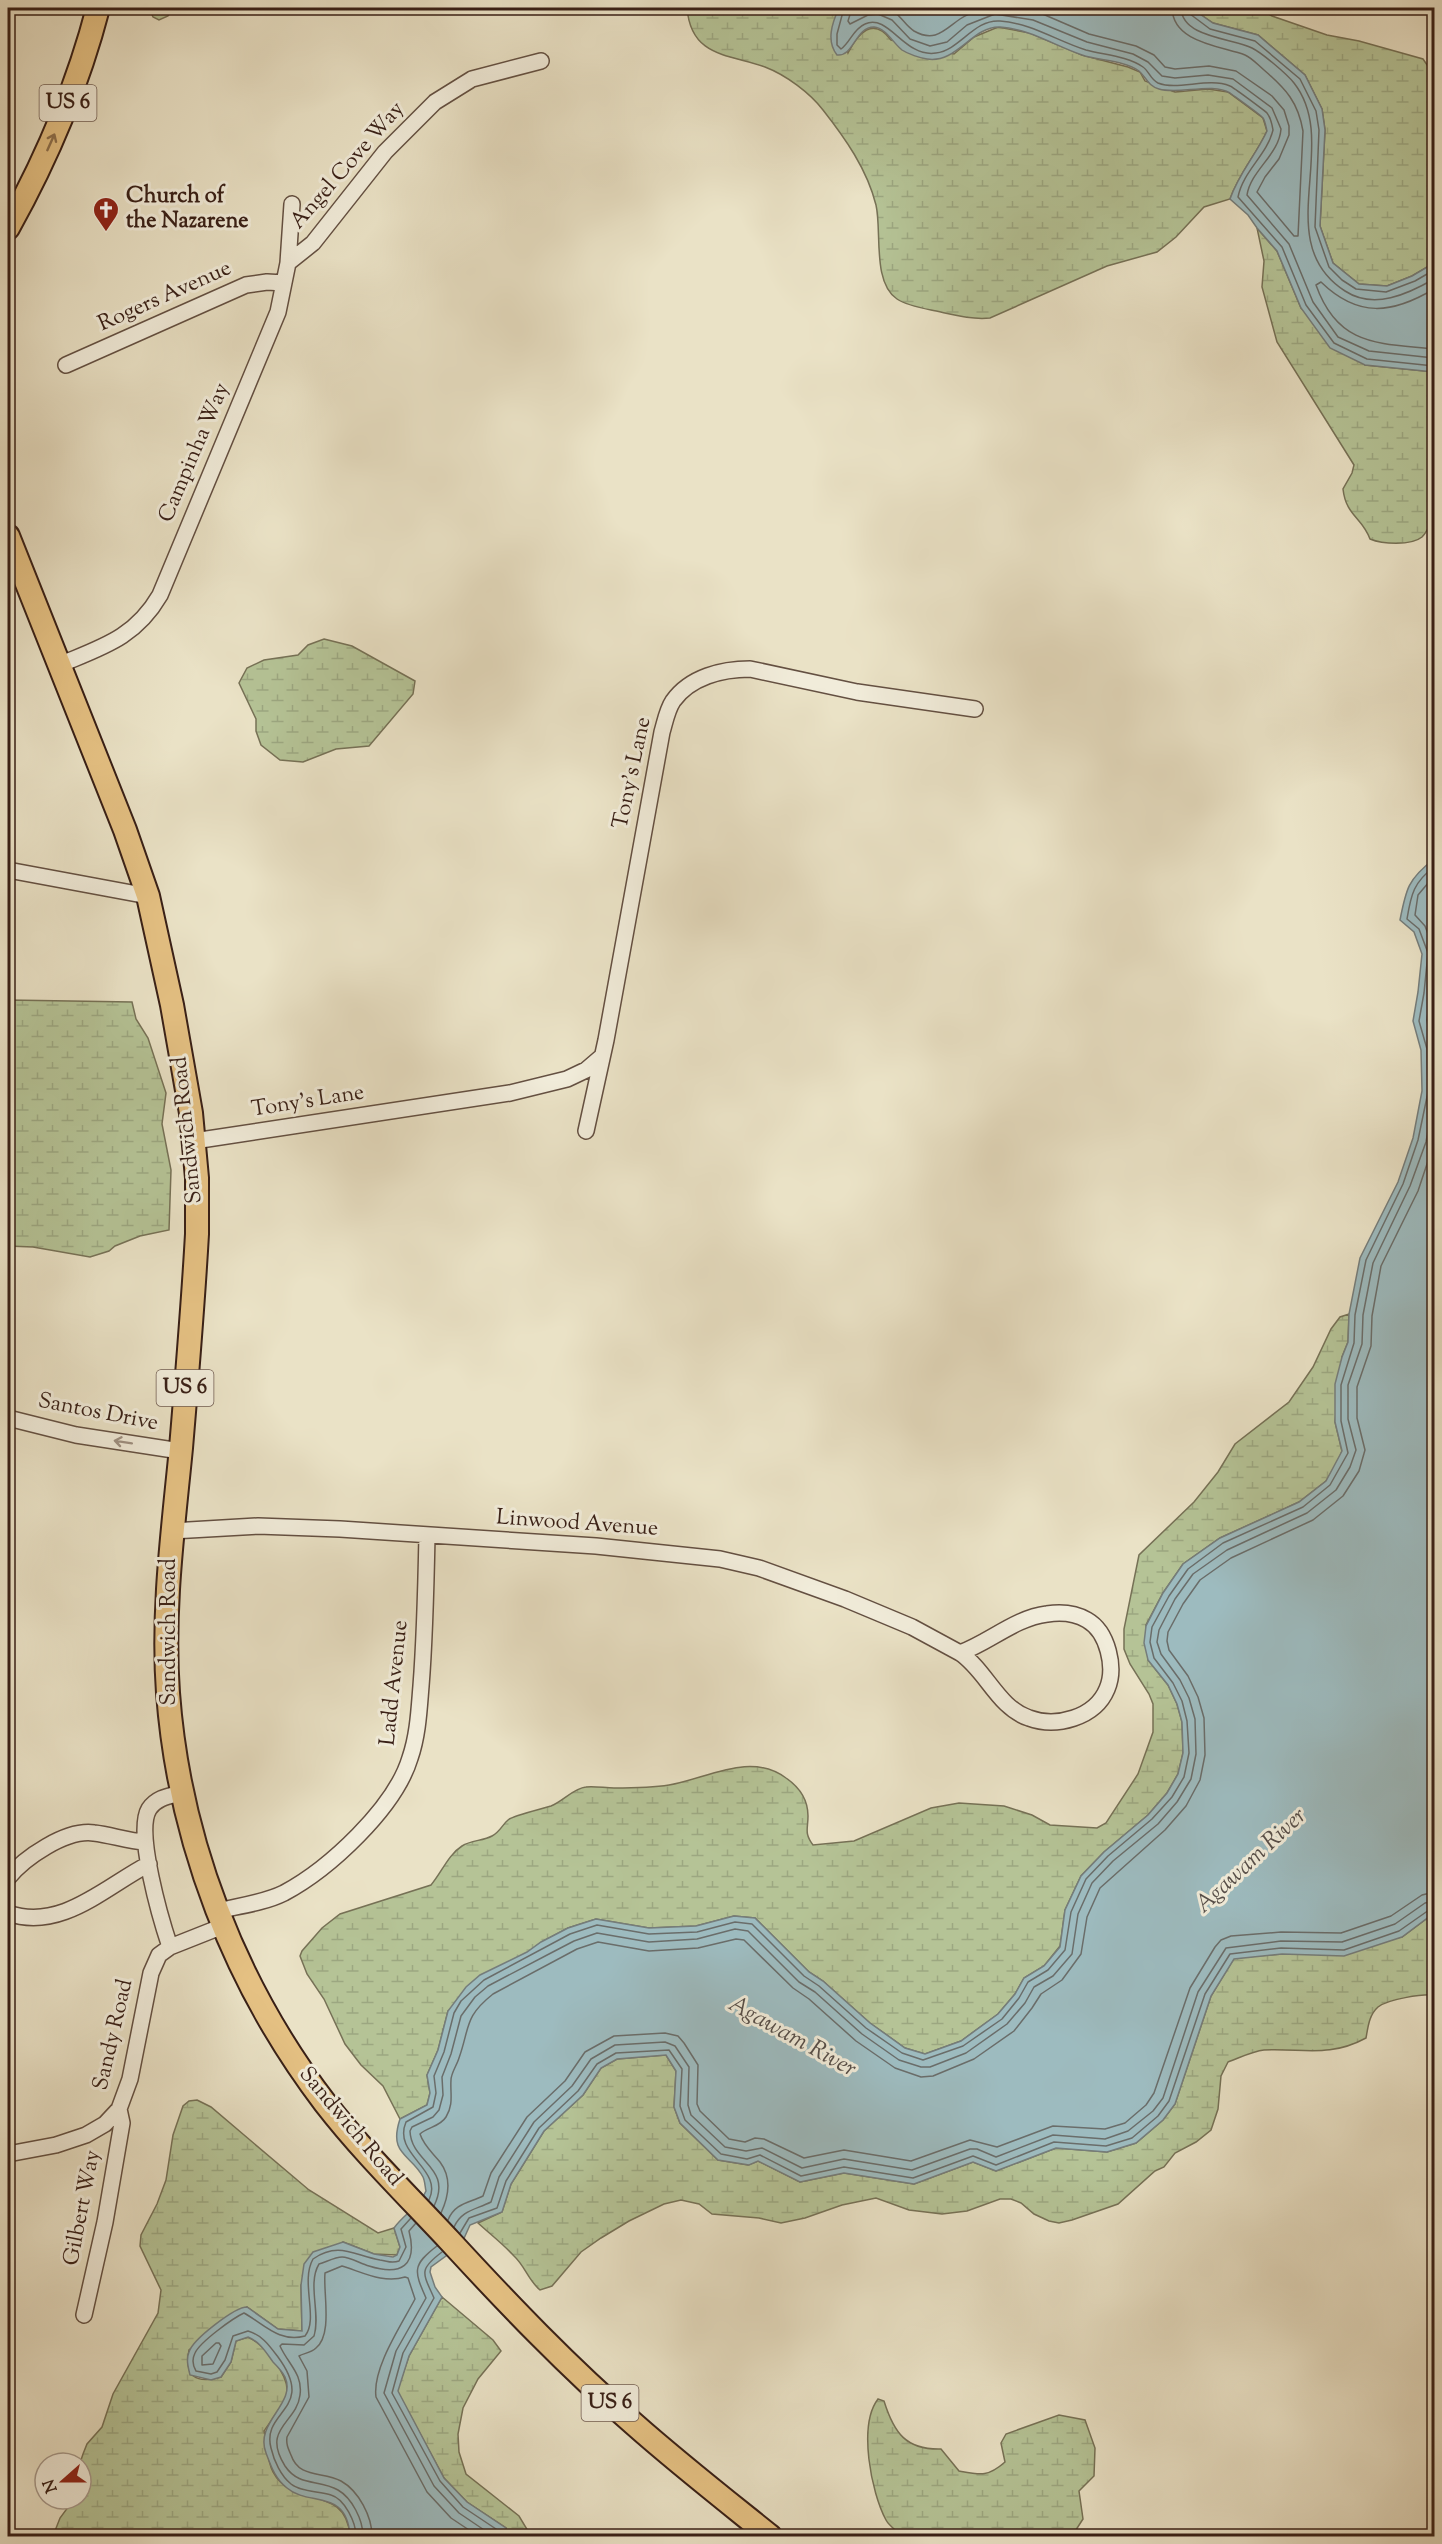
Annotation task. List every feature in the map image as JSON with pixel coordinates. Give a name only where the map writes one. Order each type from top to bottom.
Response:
[{"type":"main road","name":"US 6","points":[[8,228],[31,185],[67,105],[98,8]]},
{"type":"main road","name":"Sandwich Road","points":[[8,537],[132,846],[148,897],[172,1005],[194,1141],[197,1234],[167,1602],[167,1666],[173,1743],[182,1793],[199,1859],[220,1919],[256,1994],[312,2085],[344,2125],[520,2315],[612,2404],[770,2536]]},
{"type":"street","name":"Angel Cove Way","points":[[288,263],[313,243],[385,152],[442,97],[461,84],[484,74],[541,61]]},
{"type":"street","name":"Campinha Way","points":[[59,665],[120,639],[140,623],[152,608],[166,581],[271,330],[288,263],[292,204]]},
{"type":"street","name":"Rogers Avenue","points":[[66,365],[246,285],[267,282],[284,283]]},
{"type":"street","name":"Tony's Lane","points":[[586,1131],[600,1058],[606,1040],[662,732],[670,708],[680,694],[711,674],[733,669],[750,669],[857,692],[975,709]]},
{"type":"street","points":[[8,870],[148,897]]},
{"type":"street","name":"Tony's Lane","points":[[194,1141],[529,1089],[577,1075],[600,1058]]},
{"type":"street","name":"Santos Drive","points":[[8,1418],[76,1435],[180,1451]]},
{"type":"street","name":"Linwood Avenue","points":[[172,1531],[279,1526],[596,1546],[740,1562],[800,1582],[897,1620],[933,1637],[960,1653],[1014,1711],[1034,1720],[1063,1721],[1084,1714],[1102,1699],[1111,1677],[1108,1650],[1097,1628],[1089,1620],[1069,1614],[1045,1614],[1030,1618],[960,1653]]},
{"type":"street","name":"Ladd Avenue","points":[[220,1919],[282,1893],[319,1868],[354,1839],[377,1814],[401,1779],[410,1760],[418,1717],[424,1648],[427,1535]]},
{"type":"street","points":[[182,1793],[162,1798],[148,1811],[145,1829],[149,1864],[170,1947],[220,1919]]},
{"type":"street","points":[[8,1878],[22,1862],[38,1852],[83,1833],[146,1842]]},
{"type":"street","points":[[8,1913],[30,1917],[68,1910],[88,1902],[127,1875],[149,1864]]},
{"type":"street","name":"Sandy Road","points":[[8,2154],[47,2147],[86,2135],[105,2124],[119,2109],[130,2079],[151,1973],[159,1955],[170,1947]]},
{"type":"street","name":"Gilbert Way","points":[[84,2315],[107,2211],[122,2123],[119,2109]]},
{"type":"green space","points":[[149,8],[173,8],[168,16],[159,20],[153,17]]},
{"type":"green space","points":[[687,8],[839,8],[836,15],[848,53],[856,39],[872,28],[878,29],[891,40],[954,54],[974,37],[998,27],[1030,33],[1082,55],[1128,67],[1140,72],[1145,81],[1175,92],[1208,89],[1228,92],[1263,118],[1267,131],[1230,199],[1204,207],[1176,237],[1157,252],[1107,266],[990,318],[953,315],[909,305],[897,299],[889,291],[881,269],[878,216],[872,192],[854,154],[818,104],[797,85],[773,70],[725,56],[704,45],[690,24]]},
{"type":"green space","points":[[1191,8],[1259,8],[1272,16],[1327,35],[1359,41],[1423,59],[1434,75],[1434,263],[1412,276],[1387,286],[1359,284],[1333,263],[1320,226],[1325,130],[1322,109],[1305,75],[1258,35],[1213,23]]},
{"type":"green space","points":[[1257,228],[1277,251],[1301,308],[1365,365],[1434,372],[1434,522],[1417,540],[1396,543],[1370,539],[1347,505],[1343,489],[1354,465],[1277,342],[1262,287],[1264,261]]},
{"type":"green space","points":[[324,639],[352,646],[415,681],[413,694],[369,746],[336,749],[303,762],[280,760],[261,745],[256,731],[256,719],[239,683],[247,668],[264,660],[298,655],[308,645]]},
{"type":"green space","points":[[8,1000],[132,1002],[136,1019],[148,1038],[166,1093],[162,1124],[171,1170],[169,1230],[140,1236],[115,1246],[109,1251],[90,1257],[33,1247],[8,1246]]},
{"type":"green space","points":[[1349,1314],[1348,1342],[1342,1357],[1335,1422],[1342,1451],[1338,1462],[1326,1481],[1299,1502],[1220,1538],[1183,1564],[1163,1593],[1146,1625],[1148,1660],[1168,1685],[1182,1722],[1183,1753],[1178,1774],[1167,1793],[1148,1815],[1104,1852],[1081,1876],[1065,1910],[1060,1946],[1044,1966],[1024,1978],[1015,1994],[998,2014],[961,2041],[925,2054],[905,2048],[870,2023],[823,1981],[809,1972],[755,1918],[734,1916],[696,1926],[649,1928],[596,1919],[568,1928],[542,1942],[448,2011],[438,2050],[427,2075],[430,2093],[427,2105],[400,2119],[383,2086],[361,2065],[345,2044],[324,1999],[307,1974],[300,1956],[302,1951],[322,1928],[340,1914],[431,1885],[449,1859],[462,1846],[492,1836],[511,1818],[551,1806],[577,1790],[589,1787],[662,1786],[743,1767],[772,1770],[795,1785],[802,1794],[808,1810],[807,1834],[813,1845],[854,1841],[931,1808],[959,1803],[1004,1806],[1032,1815],[1050,1825],[1097,1828],[1106,1823],[1138,1774],[1153,1732],[1153,1704],[1124,1649],[1124,1629],[1139,1555],[1194,1502],[1218,1472],[1235,1444],[1289,1402],[1313,1367],[1331,1329],[1340,1317]]},
{"type":"green space","points":[[1434,1913],[1434,1995],[1405,1998],[1378,2007],[1371,2017],[1366,2038],[1353,2044],[1316,2051],[1264,2050],[1228,2062],[1221,2076],[1218,2109],[1211,2130],[1196,2142],[1175,2153],[1164,2167],[1155,2171],[1118,2204],[1072,2220],[1059,2223],[1049,2221],[1011,2199],[1000,2199],[967,2211],[942,2214],[909,2210],[876,2198],[842,2205],[805,2218],[781,2223],[759,2218],[712,2214],[699,2204],[681,2200],[664,2204],[601,2238],[581,2252],[552,2286],[540,2290],[518,2260],[478,2223],[502,2212],[511,2184],[544,2131],[583,2095],[601,2068],[617,2059],[666,2055],[676,2071],[674,2107],[680,2123],[718,2160],[748,2165],[758,2161],[800,2182],[844,2173],[914,2184],[973,2162],[996,2171],[1056,2148],[1107,2152],[1136,2143],[1163,2120],[1175,2104],[1211,1996],[1234,1958],[1282,1954],[1402,1937]]},
{"type":"green space","points":[[197,2100],[211,2107],[309,2190],[378,2233],[394,2228],[400,2247],[397,2255],[374,2254],[343,2242],[301,2285],[302,2331],[278,2329],[247,2307],[189,2350],[190,2372],[199,2379],[205,2380],[221,2377],[231,2362],[236,2341],[248,2337],[268,2353],[280,2369],[287,2386],[287,2394],[283,2402],[264,2431],[271,2468],[282,2483],[293,2491],[329,2502],[339,2509],[346,2520],[350,2536],[53,2536],[65,2511],[93,2511],[93,2451],[84,2451],[87,2444],[102,2427],[113,2394],[158,2313],[161,2290],[140,2246],[141,2235],[166,2180],[173,2135],[183,2106],[189,2101]]},
{"type":"green space","points":[[442,2297],[493,2340],[501,2351],[478,2379],[463,2408],[458,2434],[459,2452],[466,2474],[519,2516],[531,2536],[507,2536],[506,2528],[467,2502],[444,2478],[397,2391],[409,2356]]},
{"type":"green space","points":[[878,2399],[884,2401],[897,2431],[910,2443],[929,2449],[941,2449],[959,2471],[973,2473],[984,2474],[1005,2462],[1001,2443],[1006,2434],[1059,2415],[1085,2420],[1095,2448],[1094,2476],[1079,2491],[1083,2519],[1072,2536],[902,2536],[886,2520],[876,2493],[869,2459],[869,2425]]},
{"type":"water","points":[[839,8],[1191,8],[1213,23],[1258,35],[1305,75],[1322,109],[1325,130],[1320,226],[1333,263],[1359,284],[1387,286],[1412,276],[1434,263],[1434,372],[1365,365],[1330,348],[1301,308],[1277,251],[1248,215],[1230,199],[1267,131],[1263,118],[1230,93],[1205,88],[1176,91],[1155,88],[1133,67],[1082,55],[1032,34],[1011,28],[990,28],[956,51],[938,59],[914,56],[899,47],[886,33],[874,27],[863,32],[847,51],[837,55],[831,38],[832,26]]},
{"type":"water","name":"Agawam River","points":[[1434,859],[1434,1913],[1402,1937],[1344,1956],[1282,1954],[1234,1959],[1211,1996],[1175,2104],[1163,2120],[1136,2143],[1107,2152],[1056,2148],[996,2171],[973,2162],[914,2184],[844,2173],[800,2182],[758,2161],[749,2165],[718,2160],[680,2123],[674,2107],[676,2071],[666,2055],[617,2059],[601,2068],[583,2095],[544,2131],[511,2184],[502,2212],[470,2225],[461,2245],[431,2267],[430,2272],[435,2287],[442,2297],[409,2356],[398,2391],[444,2478],[467,2502],[506,2528],[507,2536],[350,2536],[347,2521],[342,2511],[335,2505],[296,2494],[276,2476],[264,2442],[270,2422],[281,2405],[287,2387],[284,2375],[262,2347],[248,2337],[236,2341],[231,2362],[221,2377],[211,2380],[190,2375],[188,2355],[198,2339],[241,2308],[247,2307],[278,2329],[302,2331],[301,2285],[304,2264],[313,2252],[343,2242],[374,2254],[393,2257],[397,2255],[400,2247],[394,2228],[419,2202],[426,2191],[423,2177],[399,2147],[397,2131],[400,2119],[427,2105],[430,2093],[427,2075],[438,2050],[448,2011],[466,1987],[480,1975],[527,1952],[541,1942],[568,1928],[596,1919],[649,1928],[696,1926],[734,1916],[755,1918],[809,1972],[823,1981],[870,2023],[905,2048],[925,2054],[961,2041],[998,2014],[1015,1994],[1024,1978],[1044,1966],[1060,1947],[1065,1910],[1081,1876],[1104,1852],[1148,1815],[1167,1793],[1178,1774],[1183,1753],[1182,1722],[1168,1685],[1148,1660],[1144,1643],[1146,1626],[1163,1593],[1183,1564],[1220,1538],[1299,1502],[1326,1481],[1342,1451],[1335,1422],[1335,1384],[1348,1342],[1349,1314],[1360,1258],[1398,1182],[1413,1138],[1422,1091],[1421,1050],[1413,1021],[1422,954],[1414,932],[1400,920],[1404,900],[1413,879]]},
{"type":"place","name":"Church of the Nazarene","points":[[106,233]]}]
